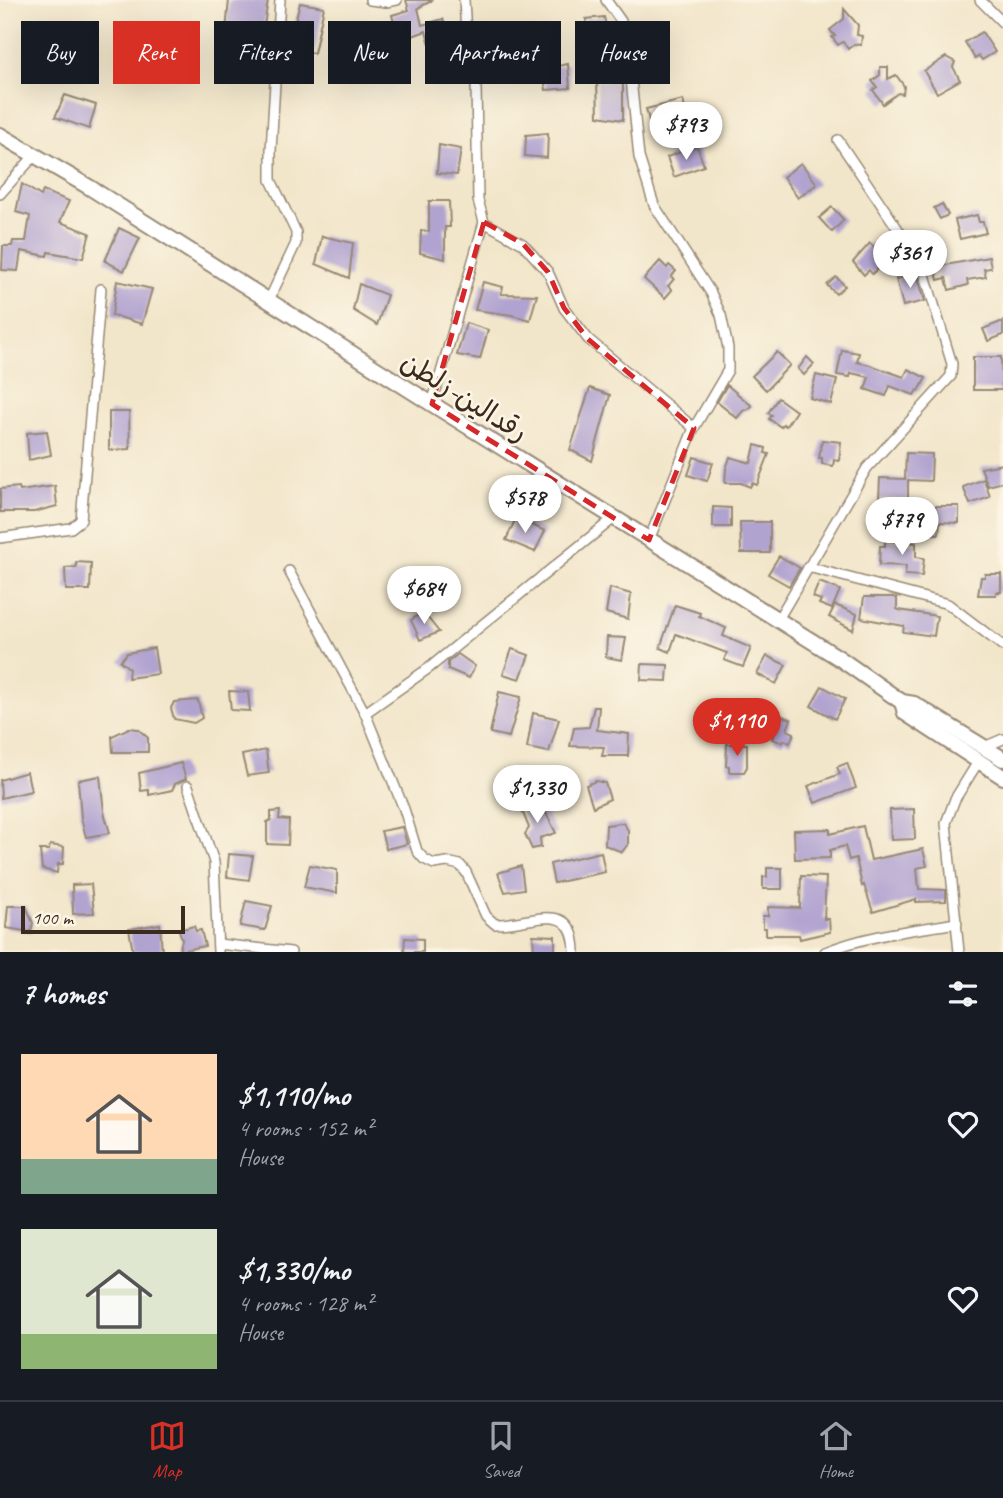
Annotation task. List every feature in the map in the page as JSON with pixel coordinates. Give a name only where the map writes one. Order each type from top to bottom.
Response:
[{"type":"main road","name":"رقدالين-زلطن","points":[[0,135],[269,300],[839,658],[902,702],[914,704],[1003,758]]},
{"type":"main road","name":"رقدالين-زلطن","points":[[902,702],[905,713],[1003,777]]},
{"type":"street","points":[[269,300],[296,243],[296,232],[271,180],[280,0]]},
{"type":"street","points":[[370,0],[397,0]]},
{"type":"street","points":[[432,404],[484,222],[478,200],[476,86],[466,33],[464,0]]},
{"type":"street","points":[[606,0],[621,21],[630,69],[639,156],[654,205],[711,293],[721,315],[728,348],[728,370],[694,428],[649,540]]},
{"type":"street","points":[[980,0],[1003,23]]},
{"type":"street","points":[[777,621],[867,468],[951,376],[952,364],[922,265],[838,140]]},
{"type":"street","points":[[0,194],[35,155]]},
{"type":"street","points":[[484,222],[523,244],[548,272],[564,309],[589,339],[694,428]]},
{"type":"street","points":[[0,538],[71,528],[80,520],[101,289]]},
{"type":"street","points":[[365,713],[429,668],[614,518]]},
{"type":"street","points":[[808,567],[948,604],[1003,646]]},
{"type":"street","points":[[289,571],[365,713],[404,809],[417,850],[424,859],[434,864],[447,862],[460,865],[466,872],[486,916],[495,924],[548,917],[564,920],[572,928],[575,952]]},
{"type":"street","points":[[984,747],[1003,739]]},
{"type":"street","points":[[959,952],[946,823],[955,799],[978,762]]},
{"type":"street","points":[[188,786],[214,862],[218,948],[291,952]]},
{"type":"street","points":[[825,952],[957,923]]},
{"type":"highlighted area","points":[[484,222],[523,244],[548,272],[564,308],[588,339],[694,428],[649,540],[432,404]]},
{"type":"building","points":[[229,0],[268,0],[265,21],[227,21]]},
{"type":"building","points":[[406,0],[433,0],[418,8],[425,31],[411,36],[411,21],[394,21],[392,15],[409,10]]},
{"type":"building","points":[[300,3],[324,7],[314,53],[314,21],[295,21]]},
{"type":"building","points":[[844,9],[858,25],[857,35],[862,36],[861,45],[854,44],[848,49],[843,42],[838,45],[830,30],[844,19]]},
{"type":"building","points":[[604,17],[605,21],[586,21]]},
{"type":"building","points":[[982,32],[995,52],[982,60],[979,56],[975,59],[965,42]]},
{"type":"building","points":[[946,57],[955,62],[953,67],[960,80],[937,93],[924,71]]},
{"type":"building","points":[[568,64],[570,88],[546,90],[545,84],[561,84],[561,65]]},
{"type":"building","points":[[880,67],[888,67],[888,79],[896,75],[904,86],[903,94],[898,93],[883,104],[873,90],[877,87],[872,81],[880,75]]},
{"type":"building","points":[[597,84],[623,84],[623,120],[598,116]]},
{"type":"building","points":[[65,95],[96,105],[89,129],[55,117]]},
{"type":"building","points":[[683,100],[688,123],[652,132],[646,109]]},
{"type":"building","points":[[548,133],[547,158],[525,156],[526,135]]},
{"type":"building","points":[[439,145],[461,149],[457,175],[437,173]]},
{"type":"building","points":[[697,146],[704,166],[674,177],[667,157]]},
{"type":"building","points":[[801,163],[817,184],[798,198],[783,177]]},
{"type":"building","points":[[22,184],[41,196],[43,191],[69,201],[60,222],[90,233],[83,258],[21,251],[18,271],[2,270],[3,246],[12,246],[13,241],[26,241],[30,216],[16,212]]},
{"type":"building","points":[[429,201],[449,201],[450,227],[445,227],[445,259],[420,253],[421,231],[429,231]]},
{"type":"building","points":[[942,204],[948,215],[940,219],[934,208]]},
{"type":"building","points":[[832,207],[844,220],[832,232],[819,218]]},
{"type":"building","points":[[977,215],[979,222],[983,222],[986,233],[960,239],[955,220]]},
{"type":"building","points":[[119,228],[140,238],[124,271],[105,261]]},
{"type":"building","points":[[322,236],[353,243],[349,278],[316,264]]},
{"type":"building","points":[[870,243],[886,261],[872,274],[869,270],[864,275],[853,262]]},
{"type":"building","points":[[989,257],[991,268],[984,269],[986,277],[967,280],[968,285],[949,290],[946,278],[938,280],[935,267]]},
{"type":"building","points":[[660,261],[667,268],[669,265],[676,271],[668,286],[672,290],[665,298],[644,279]]},
{"type":"building","points":[[917,274],[925,301],[903,306],[896,279]]},
{"type":"building","points":[[836,277],[845,286],[836,294],[827,285]]},
{"type":"building","points":[[117,281],[152,289],[142,324],[112,315]]},
{"type":"building","points":[[483,282],[503,287],[501,294],[537,295],[530,320],[475,310]]},
{"type":"building","points":[[359,284],[387,295],[377,325],[353,310]]},
{"type":"building","points":[[1003,321],[1003,335],[988,341],[983,329]]},
{"type":"building","points":[[466,323],[488,330],[480,359],[457,355]]},
{"type":"building","points":[[842,350],[859,353],[857,362],[904,377],[908,369],[926,378],[914,395],[890,386],[886,396],[865,389],[869,377],[851,373],[850,377],[837,375]]},
{"type":"building","points":[[777,352],[790,365],[766,390],[752,376]]},
{"type":"building","points":[[807,357],[814,364],[804,375],[798,369]]},
{"type":"building","points":[[973,357],[1001,357],[1002,390],[973,390]]},
{"type":"building","points":[[816,375],[837,380],[831,404],[810,398]]},
{"type":"building","points":[[727,385],[752,406],[737,418],[717,402]]},
{"type":"building","points":[[590,388],[610,395],[592,461],[570,450]]},
{"type":"building","points":[[778,398],[796,411],[786,426],[783,424],[781,427],[769,419],[772,415],[768,413]]},
{"type":"building","points":[[109,412],[129,412],[130,449],[109,450]]},
{"type":"building","points":[[47,431],[51,455],[29,460],[27,433]]},
{"type":"building","points":[[822,440],[841,442],[839,461],[834,460],[833,466],[822,464],[822,458],[819,458]]},
{"type":"building","points":[[755,445],[766,448],[765,453],[769,454],[757,485],[752,483],[750,487],[741,483],[725,483],[730,457],[751,463]]},
{"type":"building","points":[[906,453],[932,454],[931,481],[908,480],[908,500],[879,499],[880,478],[905,479]]},
{"type":"building","points":[[694,457],[713,463],[707,481],[688,475]]},
{"type":"building","points":[[1003,464],[1003,482],[988,486],[981,468]]},
{"type":"building","points":[[984,479],[990,497],[970,504],[963,487]]},
{"type":"building","points":[[55,486],[57,506],[34,512],[0,512],[0,489],[19,487],[20,491]]},
{"type":"building","points":[[935,506],[959,506],[959,523],[940,522],[939,534],[919,533],[921,513],[934,514]]},
{"type":"building","points":[[713,507],[731,508],[731,527],[713,527]]},
{"type":"building","points":[[516,518],[545,531],[535,552],[506,540]]},
{"type":"building","points":[[740,522],[770,522],[770,553],[741,553]]},
{"type":"building","points":[[885,540],[916,543],[916,557],[924,558],[922,576],[905,575],[906,566],[879,565],[880,546],[885,546]]},
{"type":"building","points":[[779,556],[800,568],[789,586],[768,574]]},
{"type":"building","points":[[76,562],[91,563],[90,590],[66,590],[65,568],[77,567]]},
{"type":"building","points":[[985,574],[1001,574],[1001,592],[996,592],[996,595],[978,595],[981,577],[985,577]]},
{"type":"building","points":[[819,582],[840,590],[832,609],[819,604],[821,600],[813,597]]},
{"type":"building","points":[[610,588],[631,594],[628,619],[606,613]]},
{"type":"building","points":[[864,597],[897,598],[899,610],[937,616],[934,636],[903,632],[904,626],[861,618]]},
{"type":"building","points":[[675,605],[700,613],[699,616],[726,628],[723,636],[751,648],[743,667],[724,660],[727,653],[676,634],[670,652],[660,648]]},
{"type":"building","points":[[835,605],[857,614],[853,630],[829,617]]},
{"type":"building","points":[[423,612],[439,632],[420,640],[411,620]]},
{"type":"building","points":[[607,637],[626,638],[622,660],[606,657]]},
{"type":"building","points":[[154,648],[158,674],[128,678],[129,668],[120,661],[127,653]]},
{"type":"building","points":[[512,649],[529,655],[520,679],[503,674]]},
{"type":"building","points":[[458,654],[475,666],[469,678],[448,669],[448,662]]},
{"type":"building","points":[[767,656],[786,665],[776,684],[757,674]]},
{"type":"building","points":[[642,664],[668,665],[667,681],[641,680]]},
{"type":"building","points":[[822,686],[845,699],[835,719],[811,706]]},
{"type":"building","points":[[229,691],[248,692],[250,711],[231,710]]},
{"type":"building","points":[[499,692],[521,697],[509,737],[490,733]]},
{"type":"building","points":[[198,700],[202,718],[194,723],[174,719],[171,708],[174,702]]},
{"type":"building","points":[[594,707],[599,707],[597,730],[629,734],[628,756],[602,756],[604,747],[570,746],[574,728],[589,727]]},
{"type":"building","points":[[533,713],[559,719],[549,752],[527,748]]},
{"type":"building","points":[[776,714],[791,719],[787,730],[794,733],[790,743],[772,739],[774,736],[768,734]]},
{"type":"building","points":[[129,728],[138,729],[148,738],[148,752],[113,752],[112,736]]},
{"type":"building","points":[[727,744],[747,744],[747,767],[744,772],[729,772],[729,766],[726,766]]},
{"type":"building","points":[[266,750],[269,773],[247,776],[242,755]]},
{"type":"building","points":[[181,763],[186,779],[175,784],[172,790],[149,795],[149,790],[141,791],[139,773]]},
{"type":"building","points":[[847,763],[856,788],[815,803],[808,786],[840,774],[837,767]]},
{"type":"building","points":[[563,771],[565,789],[547,788],[546,776]]},
{"type":"building","points":[[27,772],[31,791],[1,798],[0,780]]},
{"type":"building","points":[[100,776],[104,812],[110,833],[86,837],[81,818],[78,780]]},
{"type":"building","points":[[596,781],[605,783],[610,799],[593,807],[586,785]]},
{"type":"building","points":[[541,803],[556,833],[540,838],[541,847],[532,849],[525,834],[529,828],[521,808]]},
{"type":"building","points":[[914,809],[915,839],[891,840],[890,810]]},
{"type":"building","points":[[280,811],[279,819],[289,820],[288,845],[267,844],[267,822],[271,820],[271,812]]},
{"type":"building","points":[[623,823],[628,830],[628,844],[622,852],[605,845],[606,825]]},
{"type":"building","points":[[863,826],[871,860],[923,849],[927,866],[917,868],[919,889],[946,890],[946,901],[916,902],[916,899],[873,912],[864,885],[862,886],[856,858],[849,860],[845,846],[830,850],[830,858],[795,859],[794,830],[830,829],[830,834]]},
{"type":"building","points":[[402,827],[407,844],[386,849],[381,831]]},
{"type":"building","points":[[50,845],[64,847],[63,864],[58,864],[57,873],[42,869],[40,850],[49,850]]},
{"type":"building","points":[[601,852],[605,872],[554,883],[550,864]]},
{"type":"building","points":[[229,854],[253,856],[249,880],[227,877]]},
{"type":"building","points":[[310,865],[337,870],[337,893],[304,887]]},
{"type":"building","points":[[521,866],[524,889],[505,892],[498,873]]},
{"type":"building","points":[[767,868],[782,868],[782,889],[763,889],[763,877],[767,877]]},
{"type":"building","points":[[801,876],[826,877],[824,919],[829,919],[830,932],[800,939],[799,935],[766,935],[763,916],[768,916],[768,907],[800,908]]},
{"type":"building","points":[[91,884],[94,913],[73,914],[72,885]]},
{"type":"building","points":[[246,901],[272,906],[265,930],[240,926]]},
{"type":"building","points":[[8,906],[26,906],[33,923],[31,932],[6,928]]},
{"type":"building","points":[[160,924],[162,952],[133,952],[129,929]]},
{"type":"building","points":[[194,926],[196,931],[201,930],[205,946],[179,951],[182,940],[179,930]]},
{"type":"building","points":[[533,935],[555,936],[555,952],[534,952]]},
{"type":"building","points":[[405,938],[423,939],[423,952],[404,952]]}]
